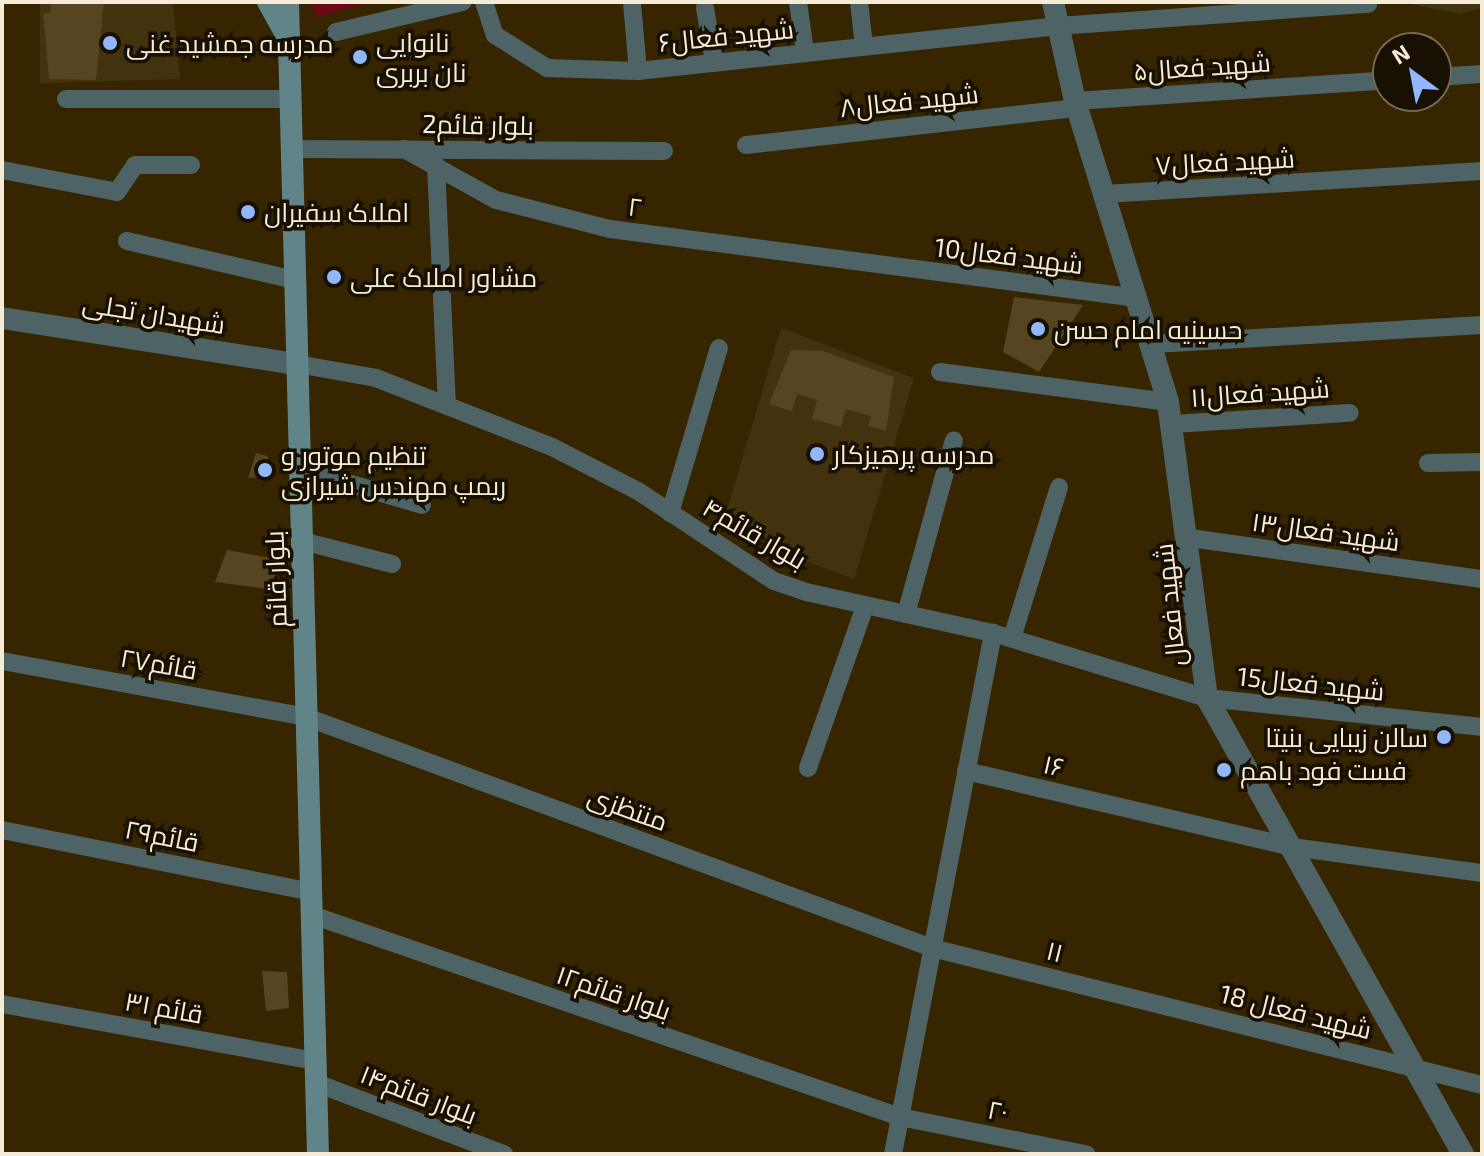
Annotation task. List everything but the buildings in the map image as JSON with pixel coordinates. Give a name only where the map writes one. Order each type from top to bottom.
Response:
[{"type":"main road","points":[[268,2],[289,39]]},
{"type":"main road","name":"بلوار قائم","points":[[288,2],[318,1154]]},
{"type":"street","points":[[336,32],[463,2]]},
{"type":"street","name":"شهید فعال۶","points":[[484,2],[495,35],[547,68],[638,71],[1058,26],[1368,4]]},
{"type":"street","points":[[798,2],[805,52]]},
{"type":"street","points":[[859,2],[864,46]]},
{"type":"street","name":"شهید فعال","points":[[1053,2],[1076,104],[1153,344],[1171,413],[1190,538],[1207,698],[1463,1154]]},
{"type":"street","points":[[632,3],[638,71]]},
{"type":"street","points":[[705,8],[714,62]]},
{"type":"street","points":[[1452,76],[1482,74]]},
{"type":"street","name":"شهید فعال۵","points":[[1076,104],[1372,81]]},
{"type":"street","points":[[66,99],[289,99]]},
{"type":"street","name":"شهید فعال۸","points":[[746,145],[1076,104]]},
{"type":"street","name":"2بلوار قائم","points":[[291,149],[664,151]]},
{"type":"street","name":"۲","points":[[404,149],[496,200],[610,229],[874,263]]},
{"type":"street","points":[[2,170],[117,192],[135,165],[191,165]]},
{"type":"street","points":[[436,165],[447,406]]},
{"type":"street","name":"شهید فعال۷","points":[[1105,194],[1482,171]]},
{"type":"street","points":[[127,241],[294,280]]},
{"type":"street","name":"10شهید فعال","points":[[874,263],[1138,298]]},
{"type":"street","name":"شهیدان تجلی","points":[[2,318],[297,364]]},
{"type":"street","points":[[1153,344],[1482,325]]},
{"type":"street","points":[[670,513],[719,348]]},
{"type":"street","name":"بلوار قائم۴","points":[[297,364],[376,378],[552,447],[670,513],[774,581],[865,606],[1012,638],[1207,698]]},
{"type":"street","name":"شهید فعال۱۱","points":[[940,372],[1171,413],[1350,413]]},
{"type":"street","points":[[906,614],[954,440]]},
{"type":"street","points":[[1428,463],[1482,462]]},
{"type":"street","points":[[300,469],[422,505]]},
{"type":"street","points":[[1012,638],[1059,487]]},
{"type":"street","name":"شهید فعال۱۳","points":[[1190,538],[1482,579]]},
{"type":"street","points":[[302,541],[392,564]]},
{"type":"street","points":[[808,768],[865,606]]},
{"type":"street","points":[[893,1154],[993,633]]},
{"type":"street","name":"قائم۲۷","points":[[2,661],[306,717]]},
{"type":"street","name":"15شهید فعال","points":[[1207,698],[1482,727]]},
{"type":"street","name":"منتظزی","points":[[306,717],[932,948]]},
{"type":"street","name":"۱۶","points":[[966,771],[1292,847],[1482,873]]},
{"type":"street","name":"قائم۲۹","points":[[2,830],[311,892]]},
{"type":"street","name":"بلوار قائم۱۲","points":[[312,915],[900,1117]]},
{"type":"street","name":"۱۱","points":[[932,948],[1164,1005]]},
{"type":"street","name":"قائم ۳۱","points":[[2,1004],[316,1072]]},
{"type":"street","name":"18 شهید فعال","points":[[1164,1005],[1482,1085]]},
{"type":"street","name":"بلوار قائم۱۴","points":[[316,1072],[504,1154]]},
{"type":"street","name":"۲۰","points":[[900,1117],[1086,1154]]},
{"type":"shaded area","name":"مدرسه جمشید غنی","points":[[40,2],[173,2],[180,79],[40,83]]},
{"type":"shaded area","points":[[311,2],[372,2],[317,17]]},
{"type":"shaded area","points":[[1401,2],[1482,2],[1482,8],[1461,14]]},
{"type":"shaded area","name":"مدرسه پرهیزکار","points":[[781,328],[914,378],[854,579],[721,530]]},
{"type":"place","name":"مدرسه جمشید غنی","points":[[110,43]]},
{"type":"place","name":"نانوایی نان بربری","points":[[360,57]]},
{"type":"place","name":"املاک سفیران","points":[[248,212]]},
{"type":"place","name":"مشاور املاک علی","points":[[334,277]]},
{"type":"place","name":"حسینیه امام حسن","points":[[1038,329]]},
{"type":"place","name":"مدرسه پرهیزکار","points":[[817,454]]},
{"type":"place","name":"تنظیم موتور و ریمپ مهندس شیرازی","points":[[265,470]]},
{"type":"place","name":"سالن زیبایی بنیتا","points":[[1444,737]]},
{"type":"place","name":"فست فود باهم","points":[[1224,770]]}]
